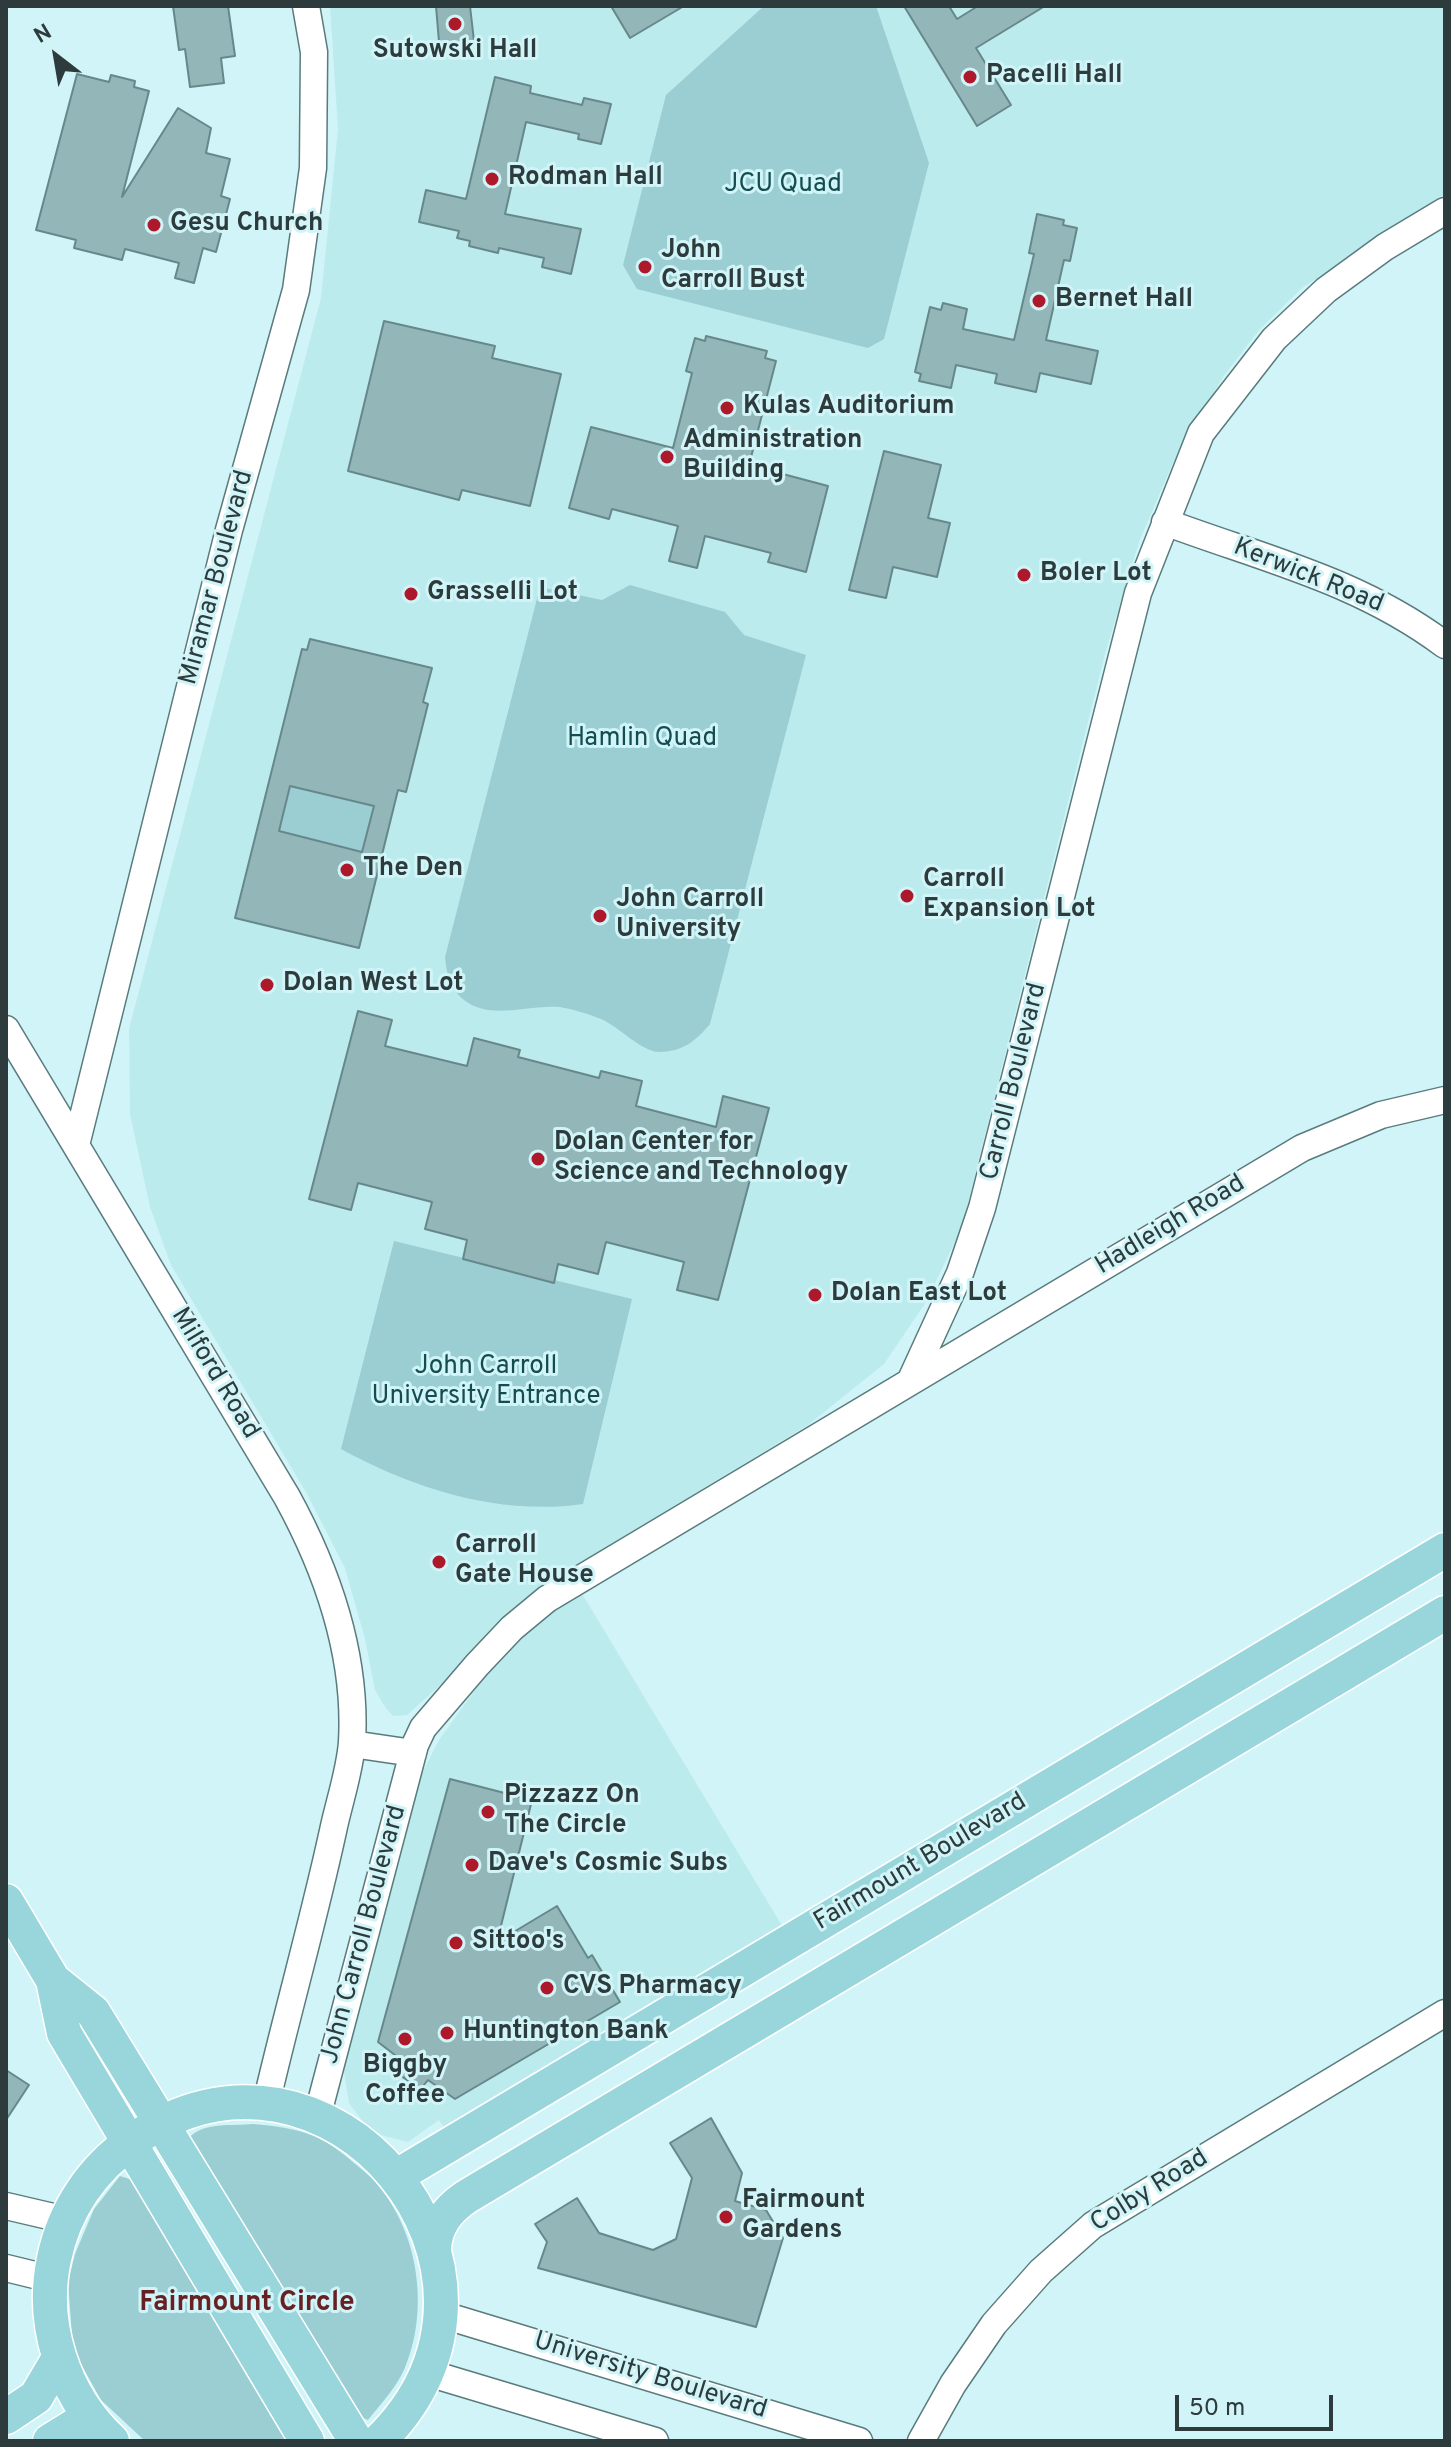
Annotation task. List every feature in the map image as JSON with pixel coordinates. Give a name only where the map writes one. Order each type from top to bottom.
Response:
[{"type":"main road","name":"Fairmount Boulevard","points":[[397,2176],[1445,1550]]},
{"type":"main road","name":"Fairmount Boulevard","points":[[434,2249],[442,2221],[466,2197],[1445,1613]]},
{"type":"main road","points":[[6,1901],[53,1980],[64,2033],[307,2441]]},
{"type":"main road","points":[[53,1980],[93,2012],[356,2441]]},
{"type":"main road","points":[[50,2441],[100,2429],[69,2384],[59,2358],[51,2315],[55,2252],[66,2220],[96,2172],[129,2143],[160,2123],[208,2107],[239,2103],[266,2104],[317,2117],[359,2141],[397,2176],[419,2213],[434,2249],[440,2314],[434,2349],[411,2401],[379,2441]]},
{"type":"main road","points":[[6,2417],[36,2397],[59,2358]]},
{"type":"street","name":"Miramar Boulevard","points":[[76,1145],[229,530],[296,290],[313,168],[314,52],[306,6]]},
{"type":"street","name":"Carroll Boulevard","points":[[910,1382],[960,1273],[982,1208],[1138,593],[1201,433],[1274,339],[1326,290],[1385,247],[1445,211]]},
{"type":"street","name":"Kerwick Road","points":[[1165,522],[1292,565],[1367,596],[1445,645]]},
{"type":"street","name":"Milford Road","points":[[6,1029],[312,1542],[331,1590],[343,1641],[350,1691],[352,1744]]},
{"type":"street","name":"Hadleigh Road","points":[[910,1382],[1302,1148],[1381,1115],[1445,1100]]},
{"type":"street","points":[[352,1744],[413,1753],[423,1728],[467,1676],[496,1643],[547,1599],[910,1382]]},
{"type":"street","name":"John Carroll Boulevard","points":[[266,2104],[352,1744]]},
{"type":"street","name":"John Carroll Boulevard","points":[[317,2117],[413,1753]]},
{"type":"street","name":"Colby Road","points":[[921,2441],[953,2384],[994,2324],[1041,2271],[1093,2225],[1445,2013]]},
{"type":"street","points":[[6,2206],[66,2220]]},
{"type":"street","points":[[6,2268],[51,2279]]},
{"type":"street","name":"University Boulevard","points":[[440,2314],[859,2441]]},
{"type":"street","points":[[425,2372],[655,2441]]},
{"type":"shaded area","name":"John Carroll University","points":[[330,6],[1445,6],[1445,194],[1302,288],[1260,329],[1223,377],[1172,465],[1139,542],[1105,654],[962,1227],[926,1302],[884,1364],[808,1425],[546,1583],[407,1715],[393,1716],[375,1690],[365,1639],[345,1568],[307,1494],[171,1265],[150,1207],[130,1114],[129,1029],[321,298],[338,129]]},
{"type":"shaded area","points":[[581,1592],[787,1934],[449,2135],[439,2120],[408,2142],[381,2135],[364,2123],[349,2103],[343,2066],[416,1785],[439,1740],[511,1646],[545,1615]]},
{"type":"green space","name":"JCU Quad","points":[[764,6],[876,6],[929,163],[884,339],[868,348],[637,289],[623,265],[666,95]]},
{"type":"green space","name":"Hamlin Quad","points":[[630,585],[725,612],[744,635],[806,655],[710,1024],[688,1044],[659,1052],[645,1048],[608,1022],[570,1009],[548,1007],[498,1011],[475,1006],[464,1000],[452,986],[445,957],[540,587],[602,600]]},
{"type":"green space","points":[[290,786],[374,806],[362,851],[279,831]]},
{"type":"green space","name":"John Carroll University Entrance","points":[[394,1241],[632,1299],[583,1504],[520,1506],[458,1496],[398,1476],[341,1449]]},
{"type":"green space","points":[[253,2124],[299,2131],[335,2148],[375,2181],[403,2225],[416,2273],[417,2323],[404,2370],[368,2420],[358,2416],[189,2138],[210,2127]]},
{"type":"green space","points":[[120,2176],[136,2181],[288,2441],[145,2441],[101,2400],[76,2355],[68,2282],[75,2254],[94,2209]]},
{"type":"building","points":[[173,6],[228,6],[235,56],[221,58],[224,83],[190,87],[185,49],[179,50]]},
{"type":"building","name":"Sutowski Hall","points":[[436,6],[470,6],[474,41],[460,43],[460,51],[440,54]]},
{"type":"building","points":[[611,6],[684,6],[630,38]]},
{"type":"building","name":"Pacelli Hall","points":[[904,6],[949,6],[957,19],[978,6],[1045,6],[976,48],[1011,105],[977,126]]},
{"type":"building","points":[[77,74],[109,82],[111,75],[135,81],[134,87],[149,91],[122,197],[178,108],[211,128],[206,153],[230,159],[221,196],[230,199],[216,252],[203,248],[194,283],[175,278],[179,263],[125,249],[122,260],[74,248],[76,240],[36,230]]},
{"type":"building","name":"Rodman Hall","points":[[495,77],[531,86],[530,93],[582,105],[584,98],[611,104],[601,144],[578,139],[579,134],[526,122],[505,214],[581,229],[571,274],[542,267],[544,258],[499,248],[498,253],[469,246],[470,241],[457,238],[459,231],[419,222],[426,190],[466,199]]},
{"type":"building","name":"Bernet Hall","points":[[1037,214],[1064,220],[1063,225],[1077,228],[1070,261],[1064,260],[1046,340],[1098,351],[1091,384],[1040,373],[1036,392],[995,383],[997,374],[956,365],[951,388],[919,381],[921,374],[915,372],[930,307],[941,310],[943,303],[967,309],[963,329],[1014,340],[1034,254],[1029,253]]},
{"type":"building","points":[[384,321],[495,346],[492,358],[561,374],[530,506],[462,490],[459,500],[348,471]]},
{"type":"building","name":"Administration Building","points":[[706,336],[767,351],[765,358],[776,361],[749,465],[828,486],[806,572],[768,562],[771,553],[705,536],[697,568],[669,561],[678,526],[612,509],[609,519],[569,508],[591,427],[673,448],[692,373],[686,371],[695,338],[705,341]]},
{"type":"building","points":[[884,451],[941,465],[928,518],[950,523],[937,577],[893,567],[886,598],[849,590]]},
{"type":"building","points":[[310,639],[432,668],[423,702],[428,704],[406,792],[398,790],[359,948],[235,918],[302,649],[307,650]],"holes":[[[290,786],[374,806],[362,852],[279,831]]]},
{"type":"building","name":"Dolan Center for Science and Technology","points":[[358,1011],[392,1020],[385,1046],[467,1066],[474,1038],[520,1050],[518,1057],[599,1078],[601,1071],[642,1081],[636,1106],[716,1127],[723,1096],[769,1108],[718,1300],[677,1290],[684,1262],[606,1242],[598,1274],[558,1264],[554,1283],[463,1259],[467,1240],[425,1229],[432,1202],[358,1183],[351,1210],[309,1199]]},
{"type":"building","points":[[450,1779],[532,1800],[497,1942],[557,1906],[588,1958],[592,1955],[620,2002],[455,2099],[428,2080],[420,2090],[396,2072],[404,2062],[378,2042]]},
{"type":"building","points":[[6,2070],[29,2085],[6,2120]]},
{"type":"building","name":"Fairmount Gardens","points":[[711,2118],[742,2173],[735,2201],[766,2210],[783,2238],[756,2327],[538,2268],[547,2242],[535,2224],[577,2198],[599,2233],[653,2250],[676,2239],[692,2178],[670,2143]]},
{"type":"place","name":"Sutowski Hall","points":[[455,24]]},
{"type":"place","name":"Pacelli Hall","points":[[970,77]]},
{"type":"place","name":"Rodman Hall","points":[[492,179]]},
{"type":"place","name":"Gesu Church","points":[[154,225]]},
{"type":"place","name":"John Carroll Bust","points":[[645,267]]},
{"type":"place","name":"Bernet Hall","points":[[1039,301]]},
{"type":"place","name":"Kulas Auditorium","points":[[727,408]]},
{"type":"place","name":"Administration Building","points":[[667,457]]},
{"type":"place","name":"Boler Lot","points":[[1024,575]]},
{"type":"place","name":"Grasselli Lot","points":[[411,594]]},
{"type":"place","name":"The Den","points":[[347,870]]},
{"type":"place","name":"Carroll Expansion Lot","points":[[907,896]]},
{"type":"place","name":"John Carroll University","points":[[600,916]]},
{"type":"place","name":"Dolan West Lot","points":[[267,985]]},
{"type":"place","name":"Dolan Center for Science and Technology","points":[[538,1159]]},
{"type":"place","name":"Dolan East Lot","points":[[815,1295]]},
{"type":"place","name":"Carroll Gate House","points":[[439,1562]]},
{"type":"place","name":"Pizzazz On The Circle","points":[[488,1812]]},
{"type":"place","name":"Dave's Cosmic Subs","points":[[472,1865]]},
{"type":"place","name":"Sittoo's","points":[[456,1943]]},
{"type":"place","name":"CVS Pharmacy","points":[[547,1988]]},
{"type":"place","name":"Huntington Bank","points":[[447,2033]]},
{"type":"place","name":"Biggby Coffee","points":[[405,2039]]},
{"type":"place","name":"Fairmount Gardens","points":[[726,2217]]},
{"type":"district","name":"Fairmount Circle","points":[[247,2304]]}]
